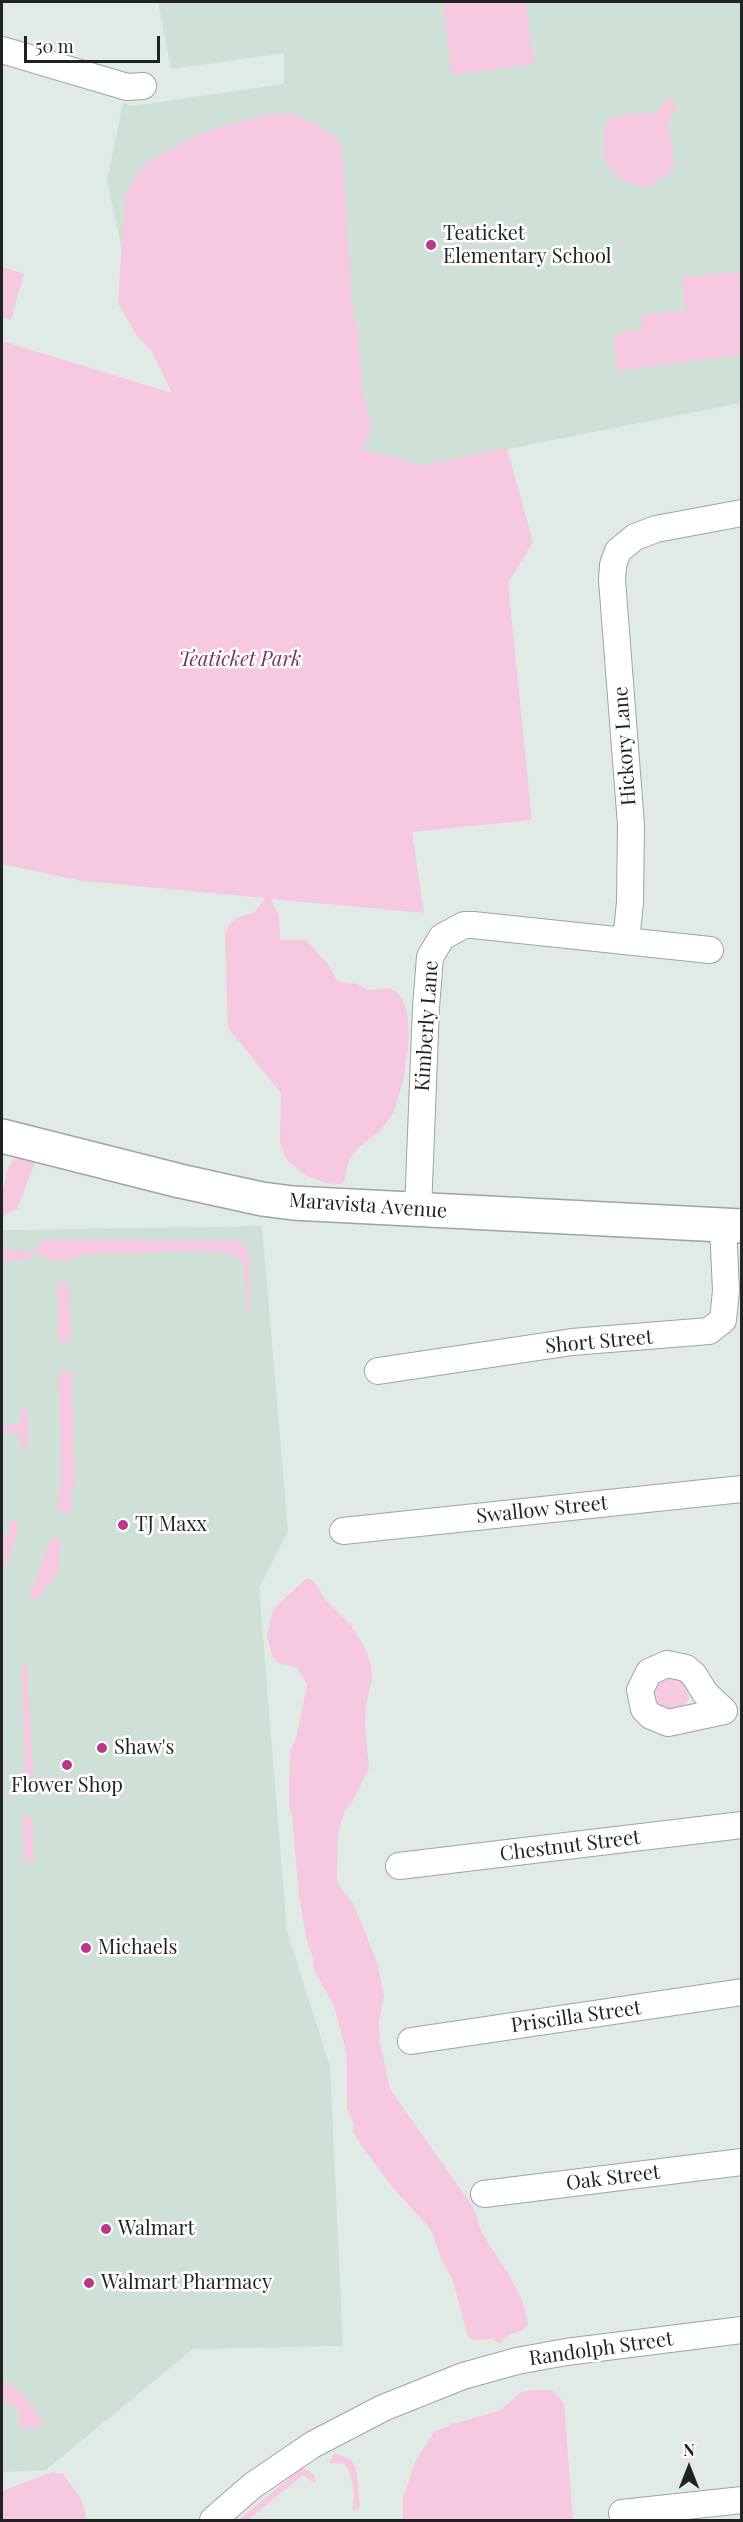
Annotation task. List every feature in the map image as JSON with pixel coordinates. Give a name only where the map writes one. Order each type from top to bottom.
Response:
[{"type":"main road","name":"Maravista Avenue","points":[[2,1136],[180,1181],[262,1199],[323,1205],[732,1226]]},
{"type":"street","points":[[2,50],[127,87],[143,86]]},
{"type":"street","name":"Hickory Lane","points":[[626,941],[630,902],[631,825],[612,580],[613,565],[618,551],[635,537],[656,529],[741,513]]},
{"type":"street","name":"Kimberly Lane","points":[[418,1210],[430,957],[442,937],[452,930],[473,925],[710,950]]},
{"type":"street","name":"Short Street","points":[[378,1371],[572,1342],[709,1331],[723,1320],[732,1226]]},
{"type":"street","name":"Swallow Street","points":[[343,1531],[741,1489]]},
{"type":"street","name":"Chestnut Street","points":[[399,1866],[741,1825]]},
{"type":"street","name":"Priscilla Street","points":[[411,2041],[741,1992]]},
{"type":"street","name":"Oak Street","points":[[484,2194],[741,2162]]},
{"type":"street","name":"Randolph Street","points":[[213,2520],[252,2486],[312,2445],[383,2408],[463,2376],[518,2361],[566,2352],[741,2330]]},
{"type":"street","points":[[622,2513],[741,2500]]},
{"type":"shaded area","name":"Teaticket Elementary School","points":[[158,2],[741,2],[741,403],[421,466],[298,432],[135,310],[107,181],[123,103],[133,106],[284,84],[284,53],[171,69]]},
{"type":"shaded area","points":[[262,1226],[288,1531],[259,1588],[287,1931],[330,2066],[343,2346],[193,2349],[46,2470],[2,2472],[2,1230]]},
{"type":"green space","points":[[525,2],[534,64],[452,75],[443,3]]},
{"type":"green space","points":[[668,97],[678,105],[668,120],[674,163],[672,169],[652,186],[643,187],[621,179],[612,172],[606,161],[603,146],[605,127],[612,117],[657,112]]},
{"type":"green space","name":"Teaticket Park","points":[[275,113],[296,115],[320,126],[336,138],[342,149],[352,303],[358,333],[362,388],[371,423],[369,438],[360,448],[421,465],[507,448],[533,542],[508,583],[532,820],[412,832],[424,913],[271,899],[279,915],[280,940],[307,940],[329,966],[338,982],[358,984],[367,990],[389,988],[402,998],[407,1012],[409,1037],[404,1077],[394,1112],[381,1130],[358,1148],[350,1158],[345,1181],[341,1184],[325,1183],[303,1174],[285,1158],[280,1142],[281,1093],[228,1028],[225,934],[228,926],[236,918],[255,912],[265,898],[82,881],[2,864],[2,341],[172,393],[151,350],[137,336],[118,303],[125,196],[139,171],[156,157],[198,135]]},
{"type":"green space","points":[[2,267],[24,274],[11,320],[2,318]]},
{"type":"green space","points":[[741,271],[741,355],[617,371],[614,334],[643,329],[641,315],[685,311],[682,278]]},
{"type":"green space","points":[[20,1153],[38,1154],[17,1210],[12,1210],[2,1218],[2,1193],[8,1168]]},
{"type":"green space","points":[[40,1240],[240,1241],[248,1247],[251,1313],[248,1313],[243,1261],[237,1260],[236,1255],[209,1251],[87,1254],[68,1260],[48,1260],[44,1254],[30,1254],[27,1260],[2,1261],[2,1246],[7,1249],[31,1252],[39,1247]]},
{"type":"green space","points":[[57,1283],[69,1283],[71,1341],[61,1342],[58,1338]]},
{"type":"green space","points":[[72,1371],[75,1488],[71,1488],[72,1513],[65,1513],[57,1511],[61,1482],[59,1375],[60,1372]]},
{"type":"green space","points":[[22,1409],[27,1410],[28,1413],[28,1445],[24,1448],[20,1446],[19,1433],[2,1433],[2,1425],[20,1424]]},
{"type":"green space","points":[[17,1521],[19,1527],[7,1564],[3,1567],[2,1534],[9,1534],[9,1523]]},
{"type":"green space","points":[[52,1537],[61,1539],[59,1570],[39,1598],[30,1601],[30,1594]]},
{"type":"green space","points":[[307,1578],[314,1581],[326,1600],[350,1624],[365,1648],[371,1665],[372,1679],[366,1705],[365,1725],[369,1769],[352,1802],[345,1810],[338,1834],[337,1880],[341,1889],[353,1903],[377,1962],[384,1996],[379,2022],[380,2042],[390,2089],[473,2207],[482,2233],[523,2302],[528,2324],[523,2330],[511,2334],[500,2343],[492,2339],[471,2340],[453,2281],[442,2261],[431,2230],[390,2184],[353,2132],[354,2125],[347,2108],[345,2047],[334,2006],[314,1970],[313,1958],[307,1941],[299,1897],[289,1805],[290,1751],[296,1738],[307,1685],[297,1667],[278,1663],[272,1656],[267,1636],[272,1613],[276,1606]]},
{"type":"green space","points":[[27,1662],[34,1786],[25,1783],[22,1666]]},
{"type":"green space","points":[[674,1673],[688,1686],[689,1699],[686,1705],[676,1712],[657,1709],[651,1685]]},
{"type":"green space","points":[[22,1817],[32,1817],[34,1857],[32,1861],[25,1861]]},
{"type":"green space","points":[[2,2378],[22,2393],[44,2422],[36,2428],[19,2427],[20,2410],[2,2400]]},
{"type":"green space","points":[[552,2390],[564,2403],[573,2520],[403,2520],[403,2498],[415,2462],[434,2432],[452,2424],[499,2411],[521,2392]]},
{"type":"green space","points":[[334,2453],[350,2459],[356,2467],[360,2506],[358,2509],[353,2510],[354,2492],[349,2471],[344,2464],[329,2463]]},
{"type":"green space","points":[[302,2468],[314,2475],[316,2484],[303,2475],[248,2520],[238,2520]]},
{"type":"green space","points":[[52,2472],[63,2474],[81,2499],[86,2515],[84,2520],[2,2520],[2,2491]]},
{"type":"place","name":"Teaticket Elementary School","points":[[431,245]]},
{"type":"place","name":"TJ Maxx","points":[[123,1525]]},
{"type":"place","name":"Shaw's","points":[[102,1748]]},
{"type":"place","name":"Flower Shop","points":[[67,1765]]},
{"type":"place","name":"Michaels","points":[[86,1948]]},
{"type":"place","name":"Walmart","points":[[106,2229]]},
{"type":"place","name":"Walmart Pharmacy","points":[[89,2283]]}]
